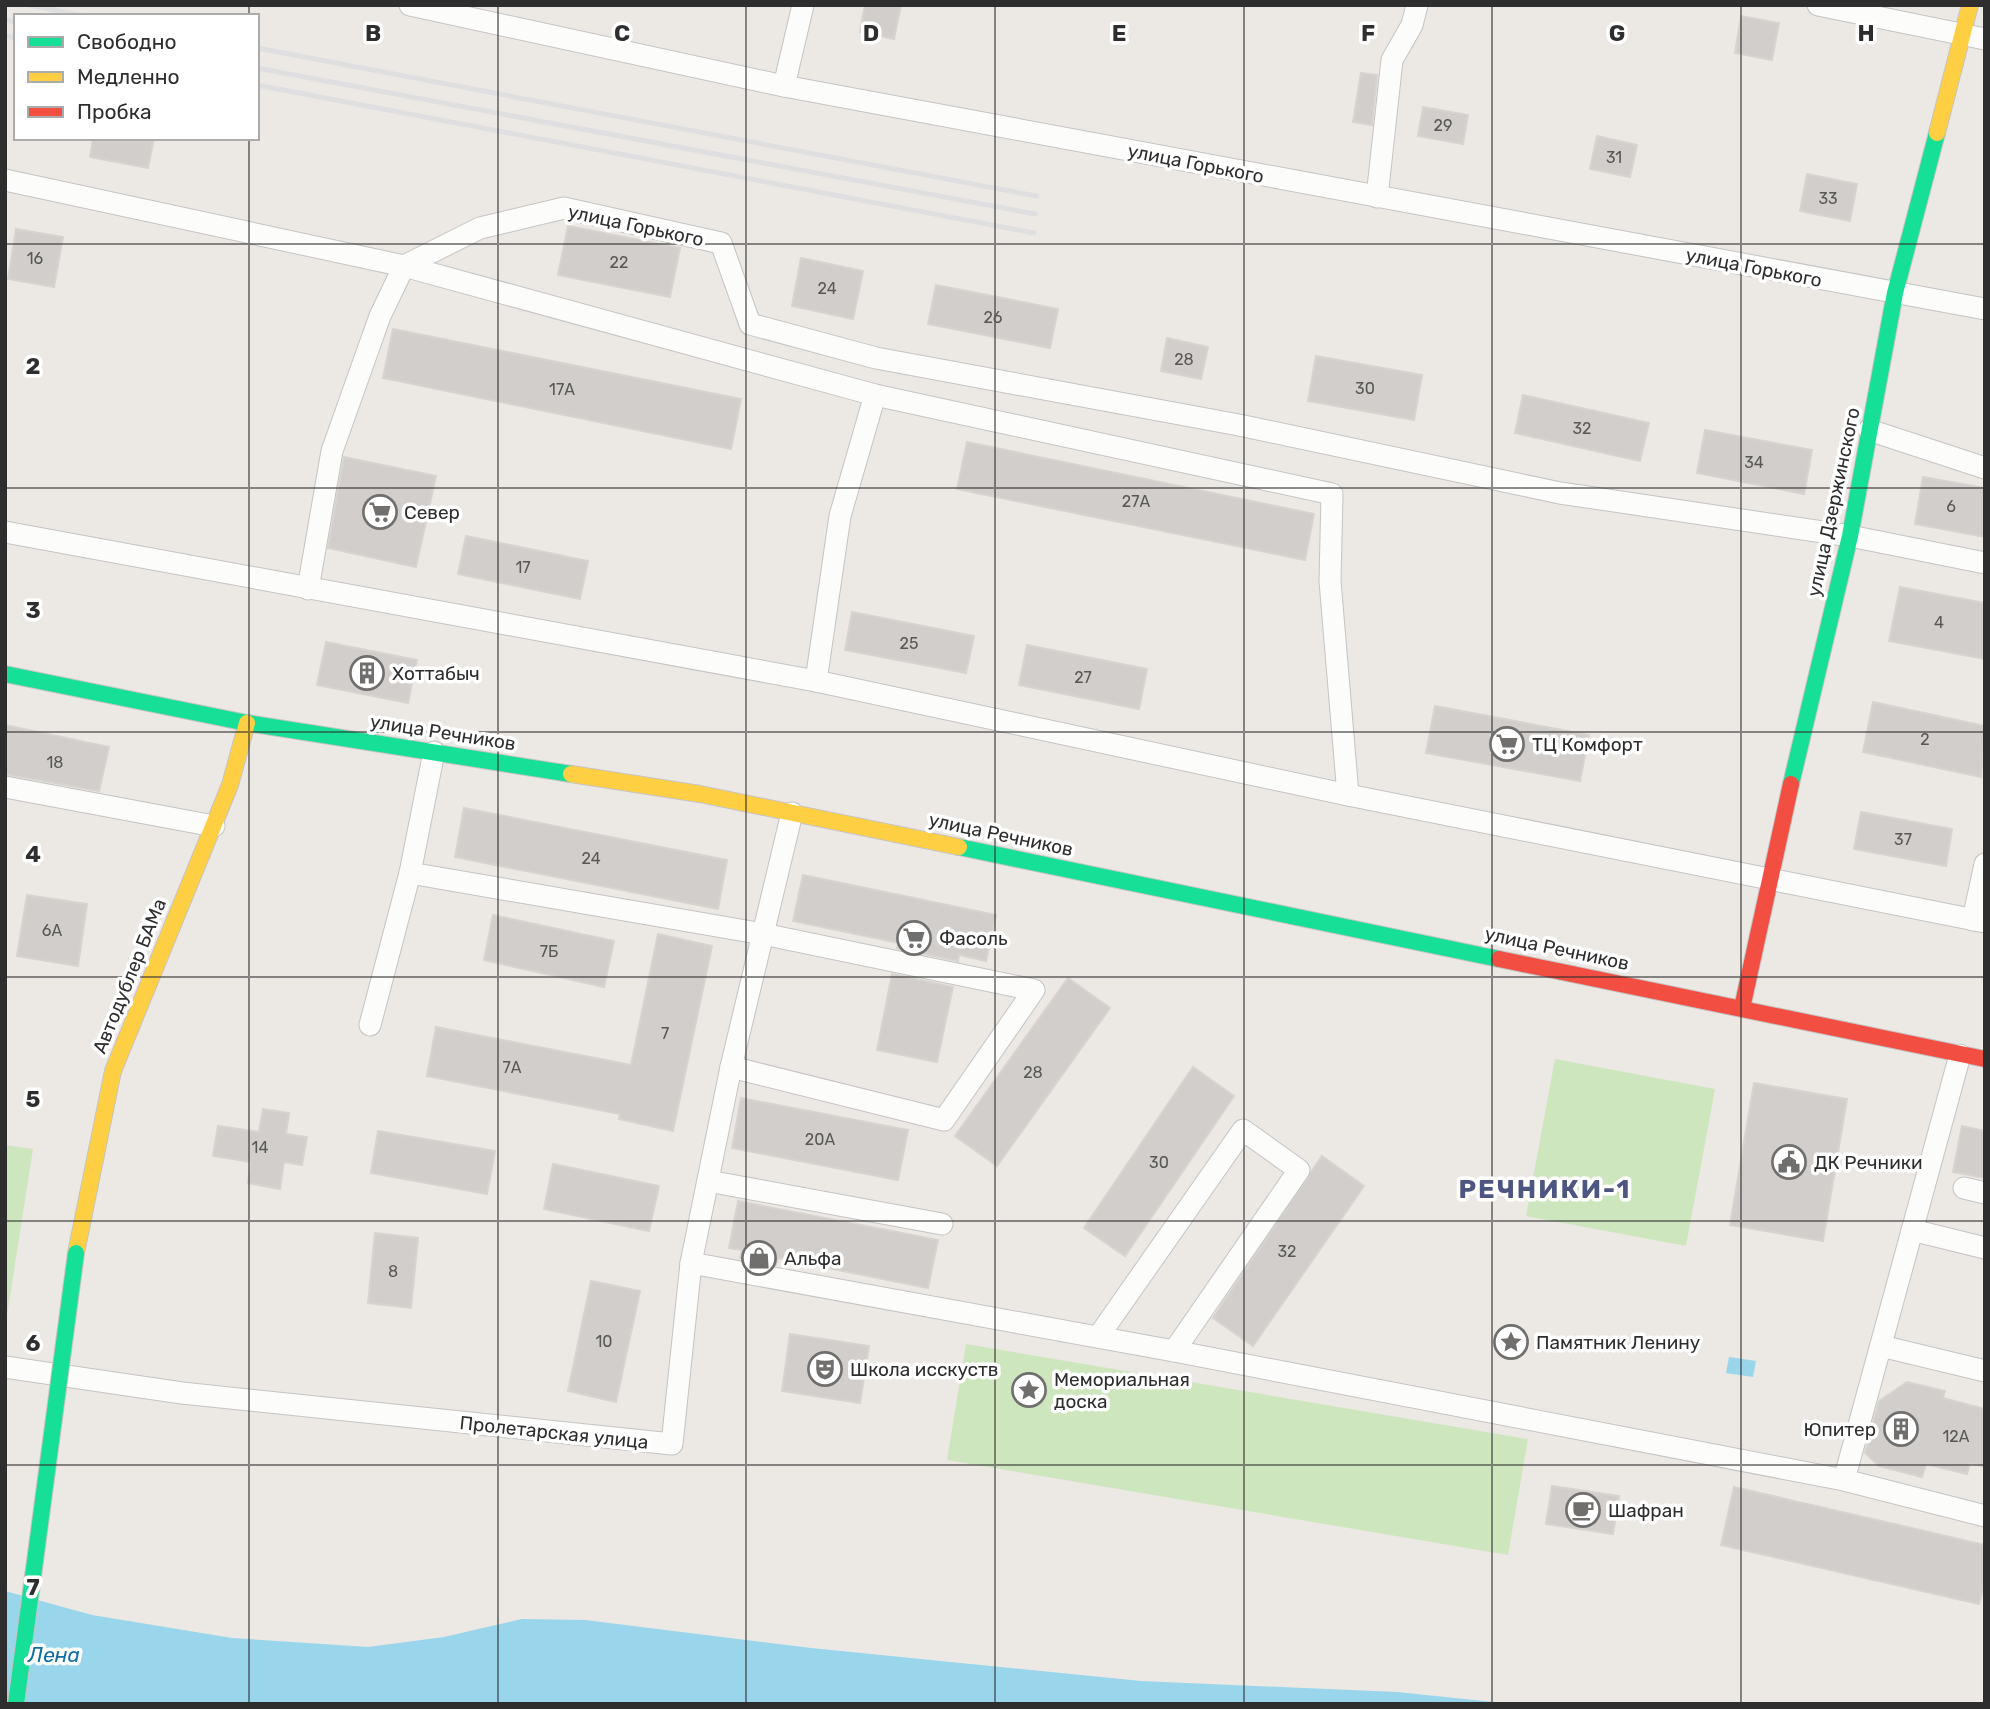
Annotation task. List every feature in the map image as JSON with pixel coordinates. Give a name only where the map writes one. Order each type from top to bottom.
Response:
[{"type":"street","name":"улица Горького","points":[[410,5],[784,86],[1985,309]]},
{"type":"street","points":[[784,86],[803,5]]},
{"type":"street","points":[[1377,197],[1392,61],[1412,25],[1417,5]]},
{"type":"street","points":[[1818,5],[1985,39]]},
{"type":"street","name":"улица Дзержинского","points":[[1742,1008],[1768,879],[1850,536],[1895,293],[1970,5]]},
{"type":"street","points":[[5,180],[404,266],[875,395],[1332,494],[1329,580],[1349,795]]},
{"type":"street","name":"улица Горького","points":[[404,266],[480,228],[564,208],[721,243],[750,324],[876,358],[1239,425],[1560,493],[1850,536]]},
{"type":"street","points":[[308,589],[332,451],[380,316],[404,266]]},
{"type":"street","points":[[816,681],[840,516],[875,395]]},
{"type":"street","points":[[1869,430],[1985,468]]},
{"type":"street","points":[[5,533],[816,681],[1349,795],[1979,921],[1985,864]]},
{"type":"street","points":[[1850,536],[1985,563]]},
{"type":"street","name":"улица Речников","points":[[5,674],[247,723],[700,794],[1985,1059]]},
{"type":"street","name":"Автодублер БАМа","points":[[16,1704],[76,1253],[113,1071],[214,827],[230,785],[247,723]]},
{"type":"street","points":[[370,1025],[410,873],[434,752]]},
{"type":"street","points":[[5,787],[214,827]]},
{"type":"street","name":"Пролетарская улица","points":[[5,1367],[182,1393],[672,1444],[691,1263],[731,1067],[792,813]]},
{"type":"street","points":[[410,873],[763,934],[1034,990],[944,1120],[731,1067]]},
{"type":"street","points":[[1844,1480],[1960,1055]]},
{"type":"street","points":[[1097,1337],[1243,1130],[1299,1170],[1174,1350]]},
{"type":"street","points":[[708,1181],[942,1224]]},
{"type":"street","points":[[1912,1230],[1985,1248]]},
{"type":"street","points":[[691,1263],[1174,1350],[1844,1480],[1985,1516]]},
{"type":"street","points":[[1881,1346],[1985,1371]]},
{"type":"green space","points":[[1555,1059],[1715,1089],[1686,1246],[1526,1216]]},
{"type":"green space","points":[[5,1145],[33,1149],[5,1328]]},
{"type":"green space","points":[[966,1344],[1528,1439],[1508,1555],[947,1460]]},
{"type":"water","points":[[1729,1357],[1756,1361],[1753,1377],[1726,1373]]},
{"type":"water","name":"Лена","points":[[5,1591],[92,1615],[232,1638],[368,1647],[444,1637],[522,1619],[585,1620],[811,1648],[1141,1681],[1397,1692],[1513,1704],[5,1704]]},
{"type":"building","points":[[865,5],[901,5],[894,39],[860,32]]},
{"type":"building","points":[[1741,16],[1779,23],[1772,60],[1735,53]]},
{"type":"building","points":[[1361,73],[1377,75],[1372,125],[1353,122]]},
{"type":"building","points":[[1423,107],[1468,115],[1463,144],[1418,136]]},
{"type":"building","points":[[1597,136],[1637,145],[1630,177],[1590,169]]},
{"type":"building","points":[[93,140],[154,140],[148,168],[90,157]]},
{"type":"building","points":[[1807,174],[1857,184],[1850,221],[1800,211]]},
{"type":"building","points":[[568,226],[680,248],[670,297],[558,275]]},
{"type":"building","points":[[16,229],[63,237],[54,287],[8,279]]},
{"type":"building","points":[[801,258],[863,271],[853,319],[792,306]]},
{"type":"building","points":[[936,285],[1058,309],[1050,348],[928,324]]},
{"type":"building","points":[[393,329],[741,399],[731,449],[383,378]]},
{"type":"building","points":[[1167,338],[1208,347],[1201,379],[1161,371]]},
{"type":"building","points":[[1316,356],[1422,375],[1414,420],[1308,401]]},
{"type":"building","points":[[1523,395],[1649,423],[1640,461],[1515,433]]},
{"type":"building","points":[[1705,430],[1812,450],[1804,494],[1697,473]]},
{"type":"building","points":[[967,442],[1314,514],[1305,560],[957,489]]},
{"type":"building","name":"Север","points":[[344,457],[436,476],[416,567],[328,548]]},
{"type":"building","points":[[1923,477],[1985,488],[1985,537],[1915,524]]},
{"type":"building","points":[[466,536],[588,561],[580,599],[458,574]]},
{"type":"building","points":[[1900,587],[1985,603],[1985,659],[1889,641]]},
{"type":"building","points":[[852,612],[974,636],[966,673],[845,650]]},
{"type":"building","name":"Хоттабыч","points":[[326,642],[417,660],[408,703],[317,685]]},
{"type":"building","points":[[1027,645],[1147,669],[1139,709],[1019,685]]},
{"type":"building","points":[[1873,702],[1985,726],[1981,777],[1863,752]]},
{"type":"building","name":"ТЦ Комфорт","points":[[1435,706],[1589,735],[1580,781],[1426,753]]},
{"type":"building","points":[[5,725],[109,747],[99,791],[5,774]]},
{"type":"building","points":[[464,808],[727,860],[718,909],[455,857]]},
{"type":"building","points":[[1861,812],[1952,829],[1946,866],[1854,849]]},
{"type":"building","points":[[803,875],[996,915],[986,961],[959,955],[958,961],[897,948],[899,943],[793,921]]},
{"type":"building","points":[[27,895],[87,904],[78,966],[17,956]]},
{"type":"building","points":[[493,915],[614,941],[604,987],[484,960]]},
{"type":"building","points":[[658,934],[712,946],[673,1131],[619,1119],[620,1114],[427,1076],[436,1027],[631,1065]]},
{"type":"building","points":[[892,974],[953,987],[937,1062],[877,1050]]},
{"type":"building","points":[[1068,978],[1110,1008],[997,1166],[955,1136]]},
{"type":"building","points":[[1193,1067],[1234,1096],[1125,1256],[1084,1228]]},
{"type":"building","name":"ДК Речники","points":[[1754,1083],[1847,1099],[1823,1241],[1730,1225]]},
{"type":"building","points":[[741,1098],[908,1130],[898,1180],[732,1148]]},
{"type":"building","points":[[263,1109],[289,1113],[286,1134],[307,1137],[302,1165],[284,1162],[280,1189],[248,1183],[251,1162],[213,1156],[218,1126],[259,1132]]},
{"type":"building","points":[[1962,1126],[1985,1131],[1985,1178],[1953,1172]]},
{"type":"building","points":[[378,1131],[495,1151],[487,1194],[371,1173]]},
{"type":"building","points":[[1322,1156],[1364,1186],[1253,1346],[1213,1318]]},
{"type":"building","points":[[553,1164],[659,1186],[649,1231],[544,1209]]},
{"type":"building","points":[[738,1201],[938,1240],[928,1288],[778,1258],[776,1265],[740,1258],[742,1250],[729,1248]]},
{"type":"building","points":[[375,1233],[418,1238],[411,1308],[368,1303]]},
{"type":"building","points":[[591,1281],[640,1291],[616,1402],[568,1391]]},
{"type":"building","name":"Школа исскуств","points":[[790,1334],[869,1346],[860,1403],[782,1391]]},
{"type":"building","name":"Юпитер","points":[[1907,1382],[1945,1391],[1943,1398],[1985,1409],[1985,1467],[1970,1463],[1967,1474],[1926,1464],[1922,1477],[1879,1466],[1865,1453],[1879,1401]]},
{"type":"building","name":"Шафран","points":[[1552,1486],[1619,1496],[1613,1534],[1546,1524]]},
{"type":"building","points":[[1734,1487],[1985,1545],[1985,1580],[1979,1604],[1721,1545]]},
{"type":"railway","points":[[29,5],[75,14]]},
{"type":"railway","points":[[5,20],[14,22]]},
{"type":"railway","points":[[5,36],[14,38]]},
{"type":"railway","points":[[259,48],[1036,196]]},
{"type":"railway","points":[[259,68],[1035,214]]},
{"type":"railway","points":[[259,85],[1034,233]]},
{"type":"traffic: fast","points":[[1791,784],[1850,536],[1895,293],[1937,133]]},
{"type":"traffic: fast","points":[[5,674],[247,723],[571,774]]},
{"type":"traffic: fast","points":[[959,847],[1499,959]]},
{"type":"traffic: fast","points":[[16,1704],[76,1253]]},
{"type":"traffic: slow","points":[[1937,133],[1970,5]]},
{"type":"traffic: slow","points":[[76,1253],[113,1071],[230,785],[247,723]]},
{"type":"traffic: slow","points":[[571,774],[700,794],[959,847]]},
{"type":"traffic: jam","points":[[1742,1008],[1791,784]]},
{"type":"traffic: jam","points":[[1499,959],[1985,1059]]},
{"type":"place","name":"Север","points":[[380,512]]},
{"type":"place","name":"Хоттабыч","points":[[367,673]]},
{"type":"place","name":"ТЦ Комфорт","points":[[1507,744]]},
{"type":"place","name":"Фасоль","points":[[914,938]]},
{"type":"place","name":"ДК Речники","points":[[1789,1162]]},
{"type":"place","name":"Альфа","points":[[759,1258]]},
{"type":"place","name":"Памятник Ленину","points":[[1511,1342]]},
{"type":"place","name":"Школа исскуств","points":[[825,1369]]},
{"type":"place","name":"Мемориальная доска","points":[[1029,1390]]},
{"type":"place","name":"Юпитер","points":[[1901,1429]]},
{"type":"place","name":"Шафран","points":[[1583,1510]]},
{"type":"district","name":"РЕЧНИКИ-1","points":[[1545,1189]]}]
